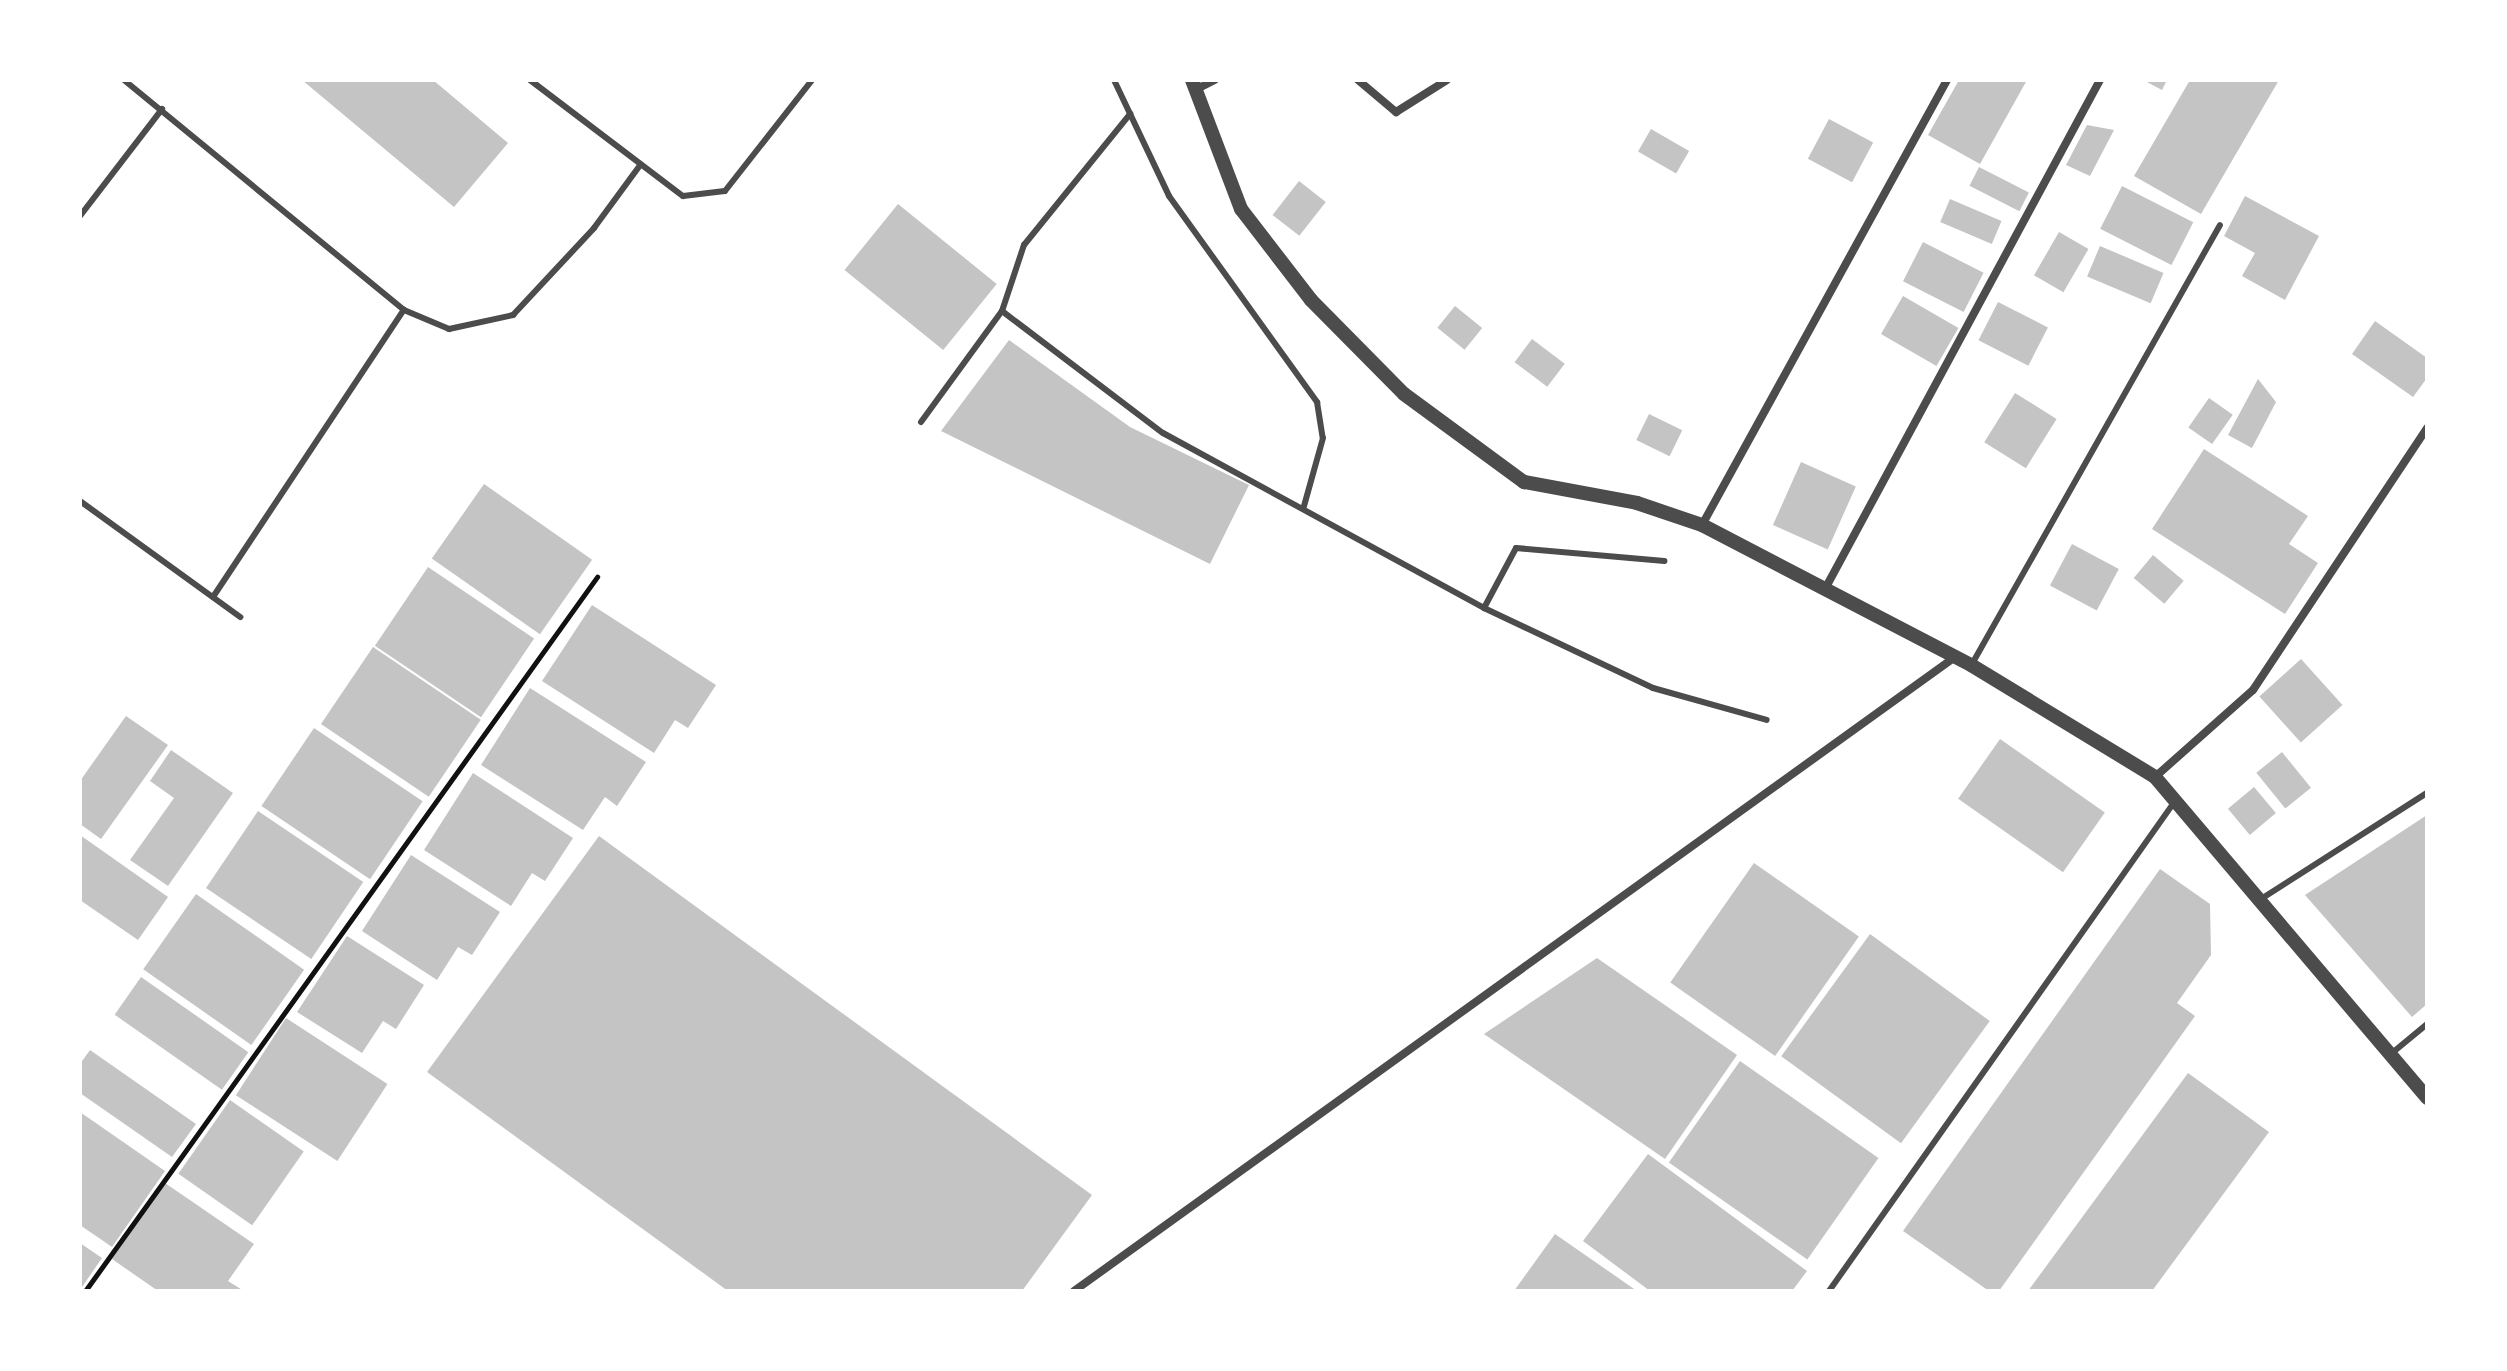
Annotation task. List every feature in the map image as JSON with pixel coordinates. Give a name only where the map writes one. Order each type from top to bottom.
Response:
[{"type":"street","points":[[1215,80],[1193,85],[1241,209],[1375,369],[1524,482],[1637,503],[1702,525],[1971,665],[2155,777],[2177,799],[2427,1098]]},
{"type":"street","points":[[1358,80],[1396,112],[1447,80]]},
{"type":"street","points":[[1702,525],[1947,80]]},
{"type":"street","points":[[1825,589],[2100,80]]},
{"type":"street","points":[[2155,777],[2253,690],[2427,428]]},
{"type":"street","points":[[1074,1291],[1955,657]]},
{"type":"lane","points":[[124,80],[404,310],[449,329],[513,315],[594,228],[641,164]]},
{"type":"lane","points":[[530,80],[683,196],[725,191],[812,80]]},
{"type":"lane","points":[[1114,80],[1169,196],[1317,402],[1323,438],[1304,506]]},
{"type":"lane","points":[[80,216],[162,109]]},
{"type":"lane","points":[[921,422],[1002,311],[1024,245],[1130,114]]},
{"type":"lane","points":[[1971,665],[2220,225]]},
{"type":"lane","points":[[213,597],[404,310]]},
{"type":"lane","points":[[1002,311],[1163,433],[1304,506],[1484,608],[1653,688],[1767,720]]},
{"type":"lane","points":[[80,501],[240,617]]},
{"type":"lane","points":[[1484,608],[1516,548],[1664,561]]},
{"type":"lane","points":[[2261,899],[2427,793]]},
{"type":"lane","points":[[1829,1291],[2177,799]]},
{"type":"lane","points":[[2392,1053],[2427,1024]]},
{"type":"path","points":[[85,1291],[597,577]]},
{"type":"building","points":[[302,80],[433,80],[508,143],[454,207]]},
{"type":"building","points":[[1959,80],[2027,80],[1980,164],[1928,135]]},
{"type":"building","points":[[2143,80],[2167,80],[2162,90]]},
{"type":"building","points":[[2190,80],[2279,80],[2201,214],[2134,176]]},
{"type":"building","points":[[1829,119],[1873,142],[1852,182],[1808,159]]},
{"type":"building","points":[[2087,125],[2114,130],[2090,176],[2066,165]]},
{"type":"building","points":[[1651,129],[1689,151],[1676,174],[1638,152]]},
{"type":"building","points":[[1979,167],[2029,192],[2019,211],[1969,186]]},
{"type":"building","points":[[1299,181],[1326,202],[1299,236],[1273,215]]},
{"type":"building","points":[[2122,186],[2193,222],[2171,265],[2100,229]]},
{"type":"building","points":[[2245,196],[2319,236],[2285,300],[2242,276],[2255,253],[2224,236]]},
{"type":"building","points":[[1950,199],[2002,221],[1992,244],[1940,222]]},
{"type":"building","points":[[898,204],[997,284],[943,350],[845,270]]},
{"type":"building","points":[[2059,232],[2088,249],[2063,292],[2034,275]]},
{"type":"building","points":[[1923,242],[1984,273],[1964,312],[1903,281]]},
{"type":"building","points":[[2100,246],[2164,273],[2151,303],[2087,276]]},
{"type":"building","points":[[1903,296],[1958,328],[1936,366],[1881,334]]},
{"type":"building","points":[[1998,302],[2048,327],[2028,366],[1978,340]]},
{"type":"building","points":[[1455,306],[1482,328],[1465,350],[1437,328]]},
{"type":"building","points":[[2375,321],[2427,358],[2427,378],[2413,397],[2352,354]]},
{"type":"building","points":[[1532,339],[1565,364],[1547,387],[1515,362]]},
{"type":"building","points":[[1009,340],[1130,427],[1249,485],[1210,564],[941,431]]},
{"type":"building","points":[[2258,379],[2276,402],[2252,448],[2228,435]]},
{"type":"building","points":[[2015,393],[2057,419],[2026,468],[1984,442]]},
{"type":"building","points":[[2209,398],[2233,415],[2212,444],[2188,427]]},
{"type":"building","points":[[1649,414],[1682,430],[1670,456],[1636,440]]},
{"type":"building","points":[[2204,449],[2308,516],[2289,544],[2318,563],[2285,614],[2152,529]]},
{"type":"building","points":[[1801,462],[1856,486],[1828,549],[1773,525]]},
{"type":"building","points":[[484,484],[592,560],[540,634],[432,559]]},
{"type":"building","points":[[2072,544],[2119,569],[2097,610],[2050,585]]},
{"type":"building","points":[[2153,555],[2184,581],[2164,604],[2134,578]]},
{"type":"building","points":[[428,567],[534,639],[481,717],[375,646]]},
{"type":"building","points":[[592,605],[716,685],[688,728],[675,720],[654,753],[542,681]]},
{"type":"building","points":[[373,647],[481,720],[429,797],[321,724]]},
{"type":"building","points":[[2301,659],[2342,705],[2301,743],[2259,696]]},
{"type":"building","points":[[530,688],[646,762],[617,806],[605,797],[583,830],[481,765]]},
{"type":"building","points":[[126,716],[168,745],[101,839],[80,824],[80,781]]},
{"type":"building","points":[[314,728],[423,801],[370,879],[261,806]]},
{"type":"building","points":[[2000,739],[2105,812],[2063,872],[1958,799]]},
{"type":"building","points":[[171,750],[233,793],[168,886],[130,860],[174,798],[150,781]]},
{"type":"building","points":[[2282,752],[2311,788],[2285,809],[2256,773]]},
{"type":"building","points":[[473,773],[573,838],[545,881],[532,873],[511,906],[424,850]]},
{"type":"building","points":[[2254,787],[2276,813],[2250,835],[2228,809]]},
{"type":"building","points":[[258,811],[363,882],[311,959],[206,888]]},
{"type":"building","points":[[2427,815],[2427,1004],[2412,1017],[2305,895]]},
{"type":"building","points":[[80,835],[168,897],[138,940],[80,900]]},
{"type":"building","points":[[599,836],[1092,1195],[1022,1291],[728,1291],[427,1072]]},
{"type":"building","points":[[411,855],[500,912],[472,955],[458,947],[437,980],[362,931]]},
{"type":"building","points":[[1754,863],[1859,936],[1775,1056],[1670,983]]},
{"type":"building","points":[[2160,869],[2210,904],[2211,955],[2177,1003],[2195,1016],[1999,1291],[1989,1291],[1903,1231]]},
{"type":"building","points":[[196,894],[304,970],[251,1045],[143,969]]},
{"type":"building","points":[[1870,934],[1990,1021],[1901,1143],[1781,1056]]},
{"type":"building","points":[[347,936],[424,985],[396,1029],[383,1021],[362,1053],[297,1012]]},
{"type":"building","points":[[1597,958],[1737,1055],[1665,1159],[1484,1034]]},
{"type":"building","points":[[141,977],[248,1052],[222,1090],[115,1015]]},
{"type":"building","points":[[286,1018],[387,1084],[337,1161],[236,1095]]},
{"type":"building","points":[[90,1050],[196,1124],[172,1157],[80,1093],[80,1064]]},
{"type":"building","points":[[1740,1061],[1878,1158],[1807,1260],[1669,1163]]},
{"type":"building","points":[[2188,1073],[2269,1132],[2152,1291],[2028,1291]]},
{"type":"building","points":[[230,1100],[304,1152],[252,1225],[178,1174]]},
{"type":"building","points":[[80,1112],[165,1171],[112,1247],[80,1225]]},
{"type":"building","points":[[1648,1154],[1807,1271],[1792,1291],[1650,1291],[1583,1241]]},
{"type":"building","points":[[165,1183],[254,1244],[228,1281],[244,1291],[158,1291],[112,1259]]},
{"type":"building","points":[[1555,1234],[1637,1291],[1514,1291]]},
{"type":"building","points":[[80,1243],[102,1258],[80,1290]]}]
